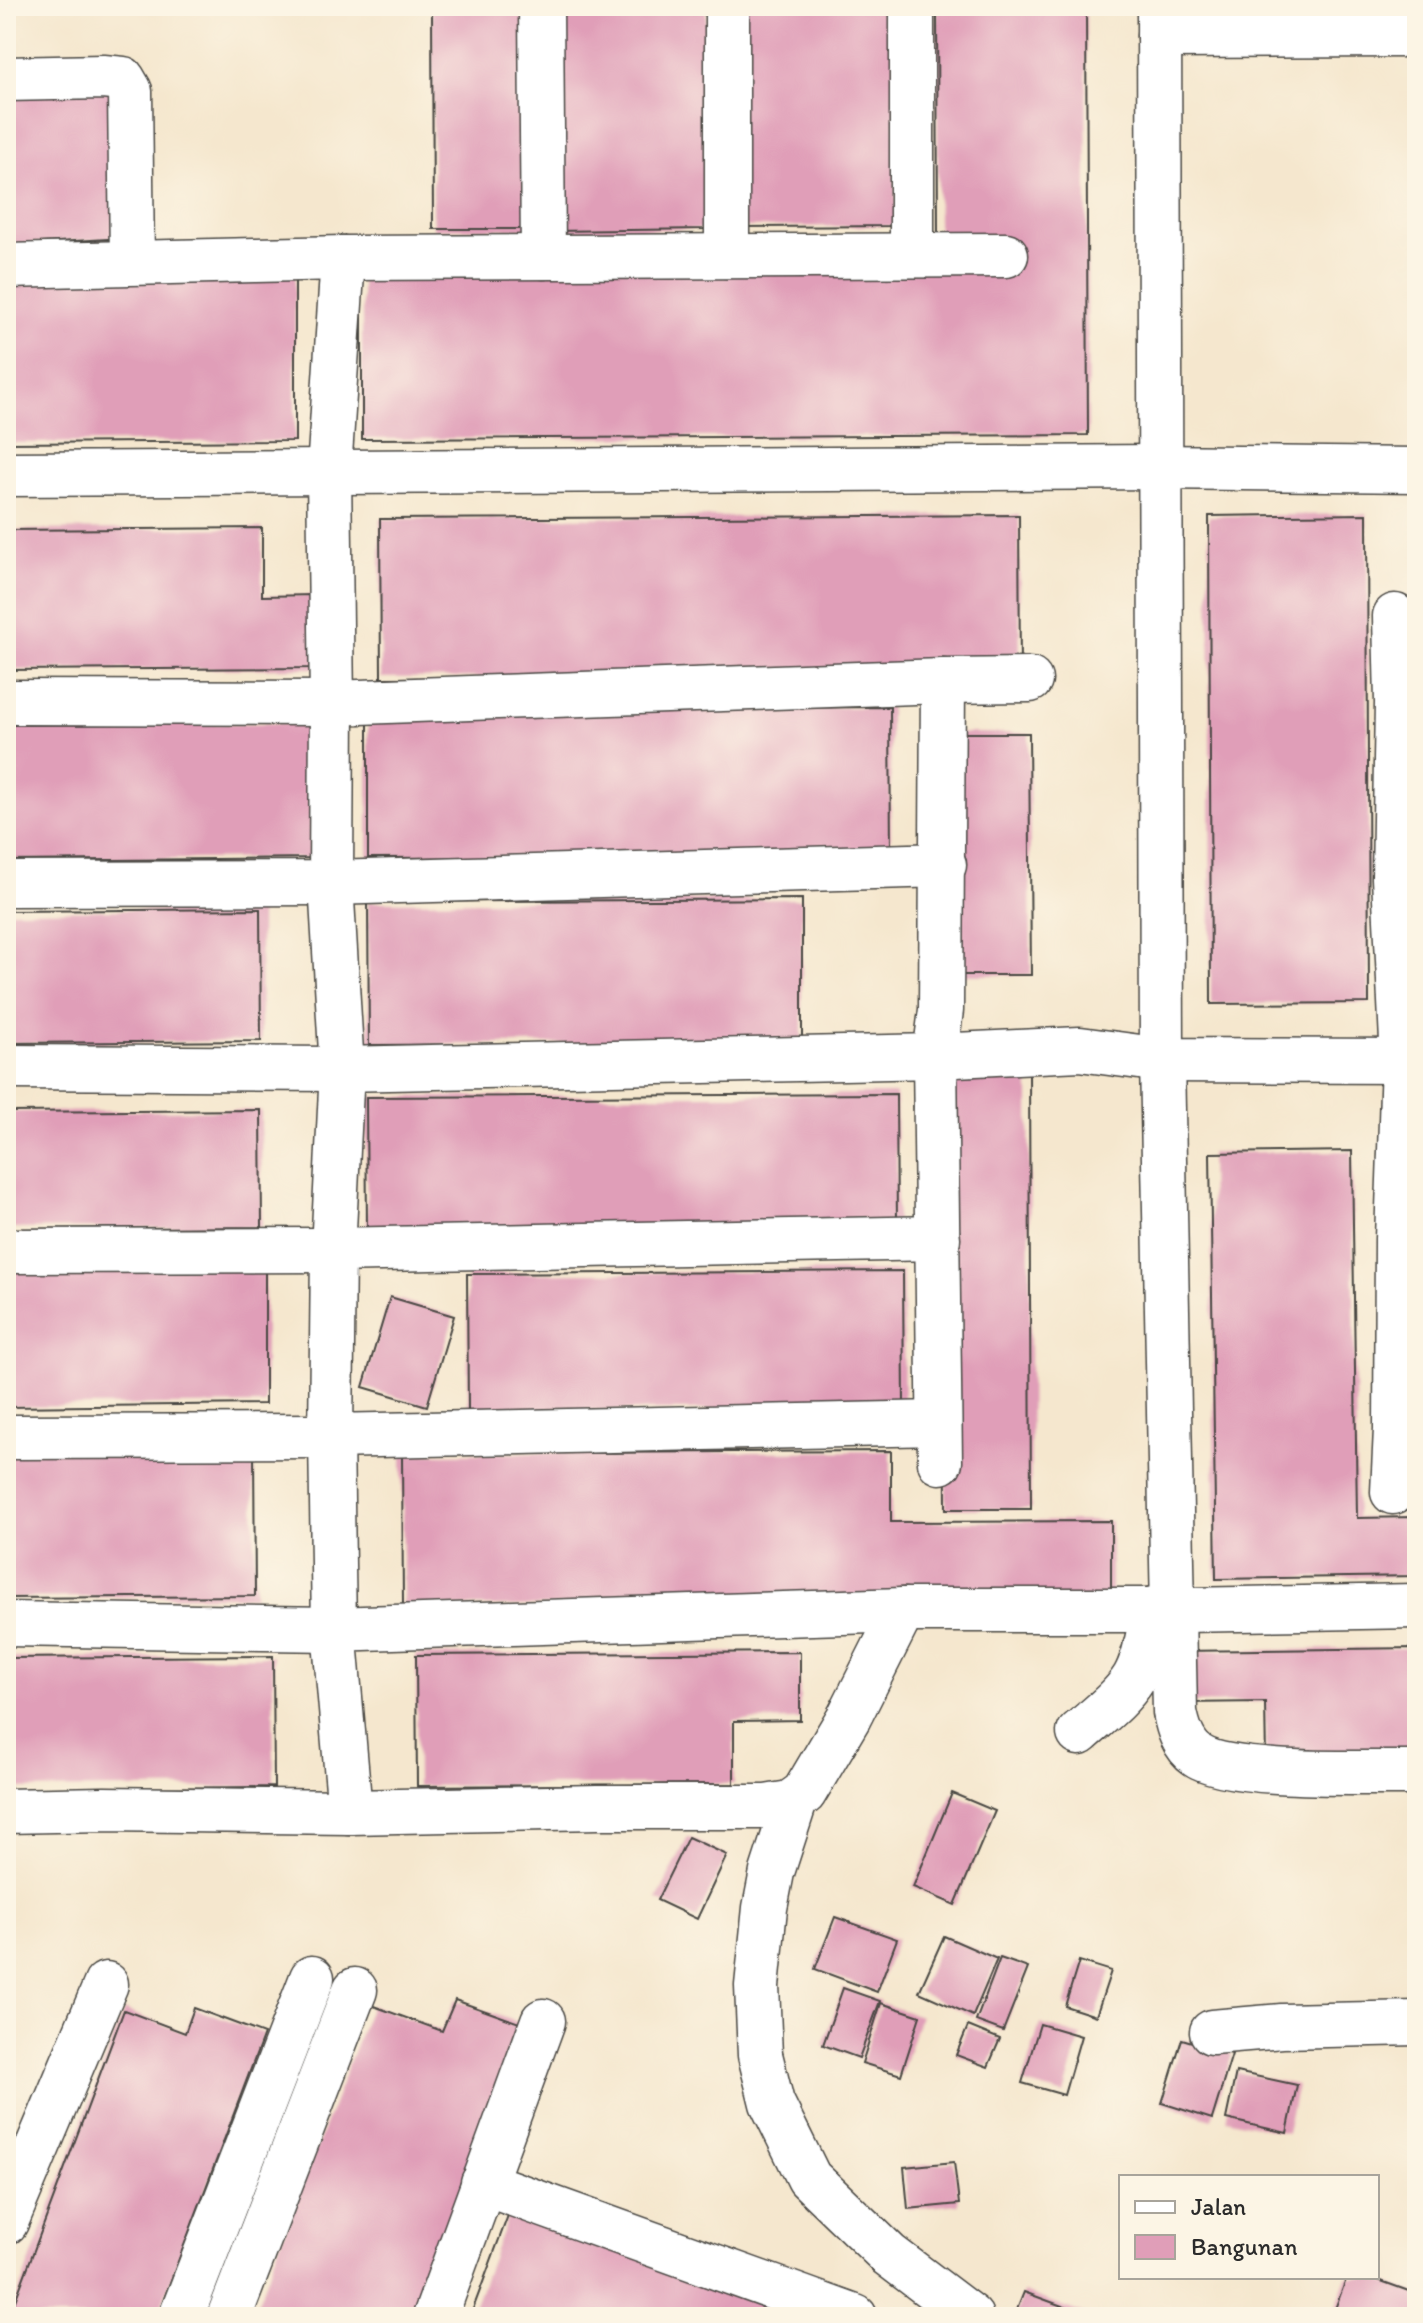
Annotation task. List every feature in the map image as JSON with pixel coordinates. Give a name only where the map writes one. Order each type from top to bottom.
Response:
[{"type":"street","points":[[541,6],[543,257]]},
{"type":"street","points":[[727,6],[727,256]]},
{"type":"street","points":[[912,6],[912,254]]},
{"type":"street","points":[[1406,25],[1159,21],[1158,467],[1164,1610],[1178,1727],[1198,1755],[1267,1771],[1417,1773]]},
{"type":"street","points":[[6,79],[123,79],[130,91],[132,262]]},
{"type":"street","points":[[6,266],[343,258],[1006,255]]},
{"type":"street","points":[[343,258],[329,471],[331,883],[342,1069],[333,1250],[331,1436],[334,1629],[350,1812]]},
{"type":"street","points":[[6,474],[1158,467],[1417,470]]},
{"type":"street","points":[[1393,1492],[1407,1429],[1410,1062],[1406,878],[1407,703],[1395,616]]},
{"type":"street","points":[[6,702],[332,703],[1030,680]]},
{"type":"street","points":[[6,1437],[331,1436],[939,1442],[935,1056],[941,1010],[943,681]]},
{"type":"street","points":[[6,884],[331,883],[944,865]]},
{"type":"street","points":[[6,1067],[342,1069],[935,1056],[1080,1049],[1162,1060],[1410,1062]]},
{"type":"street","points":[[6,1251],[333,1250],[938,1238]]},
{"type":"street","points":[[6,1624],[334,1629],[903,1610],[1417,1606]]},
{"type":"street","points":[[6,1811],[350,1812],[766,1807],[795,1801],[804,1793],[849,1717],[903,1610]]},
{"type":"street","points":[[1079,1733],[1134,1678],[1164,1610]]},
{"type":"street","points":[[795,1801],[772,1872],[757,1986],[760,2055],[772,2103],[809,2178],[889,2255],[971,2317]]},
{"type":"street","points":[[8,2208],[106,1984]]},
{"type":"street","points":[[181,2317],[326,2001],[229,2317]]},
{"type":"street","points":[[435,2317],[543,2021]]},
{"type":"street","points":[[1212,2032],[1282,2026],[1417,2023]]},
{"type":"street","points":[[483,2183],[855,2317]]},
{"type":"building","points":[[432,6],[534,6],[535,229],[433,229]]},
{"type":"building","points":[[550,6],[706,6],[707,229],[551,231]]},
{"type":"building","points":[[739,6],[894,6],[896,226],[740,227]]},
{"type":"building","points":[[937,6],[1086,6],[1088,435],[362,439],[362,271],[938,240]]},
{"type":"building","points":[[1177,6],[1358,6],[1358,14],[1177,16]]},
{"type":"building","points":[[116,84],[125,238],[6,245],[6,90]]},
{"type":"building","points":[[295,275],[295,441],[6,443],[6,277]]},
{"type":"building","points":[[1367,514],[1369,1003],[1211,1004],[1209,516]]},
{"type":"building","points":[[1019,515],[1020,674],[381,678],[380,519]]},
{"type":"building","points":[[262,528],[262,596],[315,595],[316,668],[6,670],[6,530]]},
{"type":"building","points":[[890,707],[891,855],[368,858],[368,711]]},
{"type":"building","points":[[311,723],[312,858],[6,861],[6,725]]},
{"type":"building","points":[[954,733],[1029,733],[1031,975],[955,975]]},
{"type":"building","points":[[802,899],[802,1042],[369,1045],[368,902]]},
{"type":"building","points":[[260,909],[261,1041],[6,1043],[6,911]]},
{"type":"building","points":[[1029,1069],[1031,1509],[946,1509],[943,1070]]},
{"type":"building","points":[[896,1094],[897,1225],[367,1229],[366,1097]]},
{"type":"building","points":[[261,1110],[262,1227],[6,1229],[6,1112]]},
{"type":"building","points":[[1352,1151],[1357,1518],[1417,1517],[1417,1576],[1216,1579],[1210,1153]]},
{"type":"building","points":[[265,1265],[265,1404],[6,1407],[6,1267]]},
{"type":"building","points":[[903,1271],[904,1409],[468,1411],[467,1274]]},
{"type":"building","points":[[390,1297],[454,1316],[427,1406],[363,1387]]},
{"type":"building","points":[[254,1450],[255,1596],[6,1598],[6,1452]]},
{"type":"building","points":[[891,1451],[891,1522],[1111,1521],[1111,1601],[403,1607],[402,1454]]},
{"type":"building","points":[[1417,1648],[1417,1758],[1266,1761],[1265,1702],[1180,1703],[1179,1651]]},
{"type":"building","points":[[800,1652],[800,1720],[734,1721],[734,1784],[417,1786],[416,1655]]},
{"type":"building","points":[[273,1656],[274,1787],[6,1789],[6,1658]]},
{"type":"building","points":[[952,1793],[995,1811],[955,1905],[913,1887]]},
{"type":"building","points":[[688,1837],[727,1855],[697,1919],[657,1900]]},
{"type":"building","points":[[835,1917],[897,1939],[877,1992],[815,1969]]},
{"type":"building","points":[[944,1936],[997,1959],[973,2016],[919,1992]]},
{"type":"building","points":[[1000,1958],[1028,1968],[1003,2031],[976,2021]]},
{"type":"building","points":[[1079,1961],[1111,1971],[1096,2016],[1065,2006]]},
{"type":"building","points":[[843,1988],[880,2001],[859,2058],[823,2045]]},
{"type":"building","points":[[455,2000],[525,2025],[415,2317],[252,2317],[371,2005],[442,2031]]},
{"type":"building","points":[[881,2003],[920,2016],[901,2075],[862,2063]]},
{"type":"building","points":[[194,2008],[264,2034],[157,2317],[9,2317],[124,2010],[185,2033]]},
{"type":"building","points":[[1040,2024],[1081,2036],[1064,2095],[1022,2083]]},
{"type":"building","points":[[968,2026],[1000,2039],[988,2067],[956,2055]]},
{"type":"building","points":[[1182,2039],[1232,2054],[1212,2119],[1162,2103]]},
{"type":"building","points":[[1236,2072],[1297,2085],[1287,2133],[1226,2119]]},
{"type":"building","points":[[954,2162],[959,2204],[908,2209],[904,2167]]},
{"type":"building","points":[[513,2202],[821,2317],[470,2317]]},
{"type":"building","points":[[1346,2279],[1376,2279],[1417,2294],[1417,2317],[1332,2317]]},
{"type":"building","points":[[1024,2292],[1092,2317],[1014,2317]]}]
